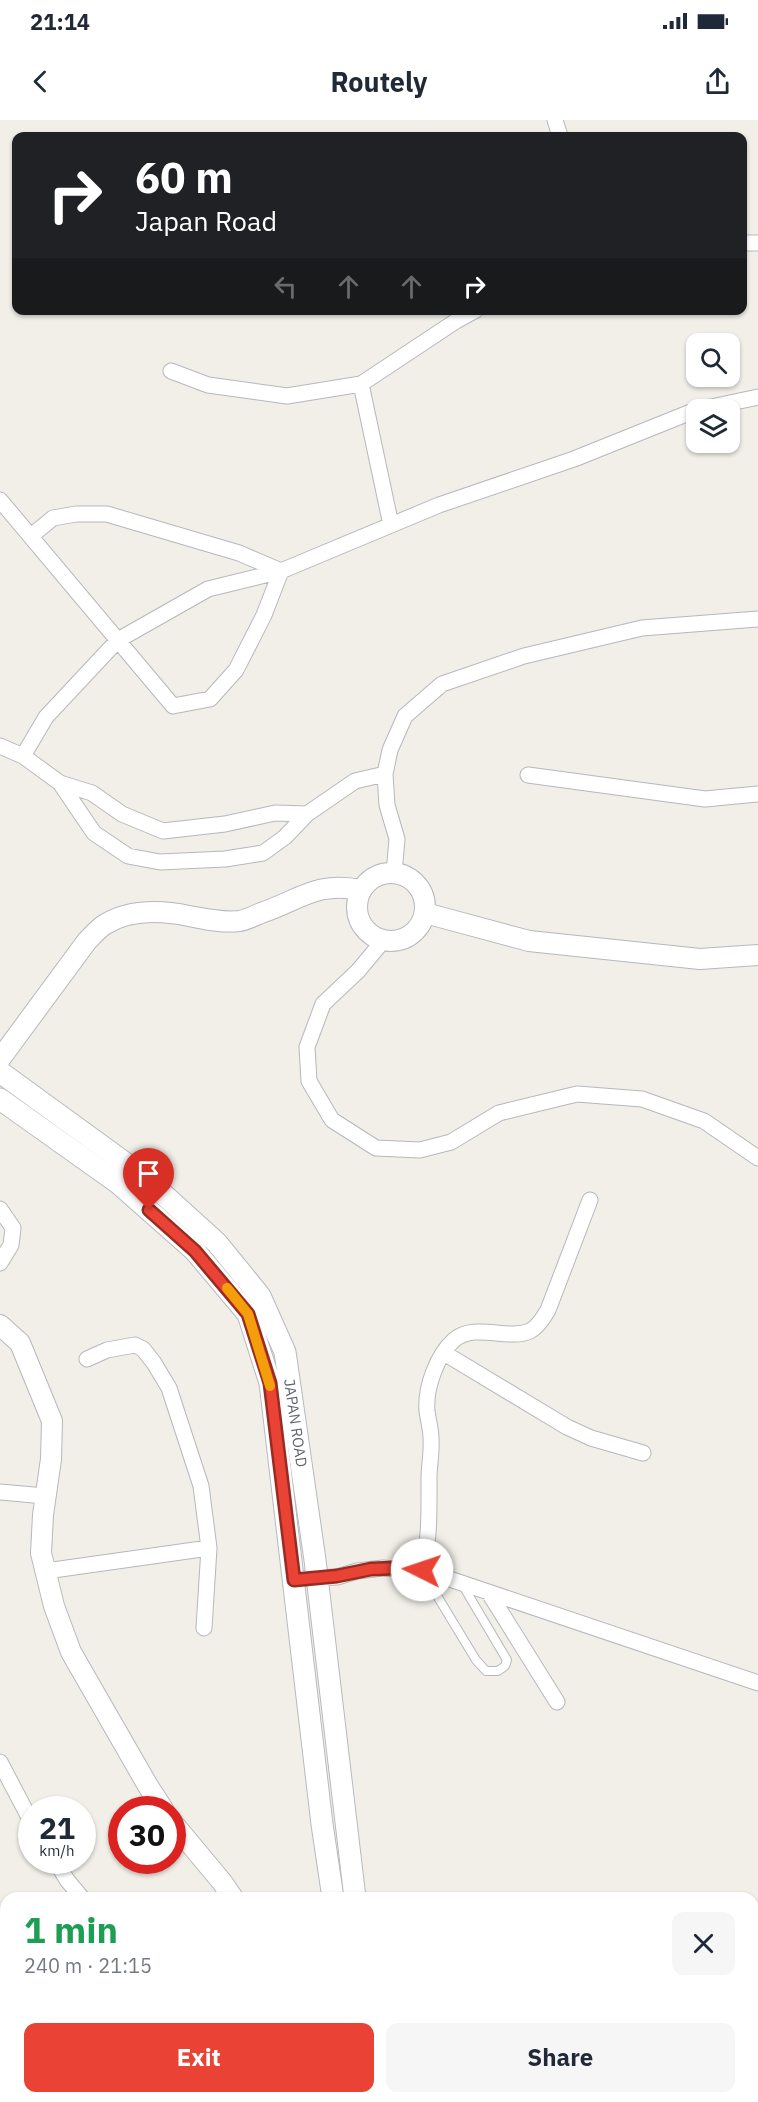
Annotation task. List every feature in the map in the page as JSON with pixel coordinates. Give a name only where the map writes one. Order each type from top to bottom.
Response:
[{"type":"main road","name":"JAPAN ROAD","points":[[0,1072],[143,1176],[217,1243],[260,1296],[285,1352],[317,1578],[354,1892]]},
{"type":"main road","name":"JAPAN ROAD","points":[[0,1099],[118,1183],[195,1251],[248,1314],[270,1383],[332,1892]]},
{"type":"street","points":[[171,371],[208,385],[287,396],[362,384],[467,315]]},
{"type":"street","points":[[362,384],[391,525]]},
{"type":"street","points":[[740,401],[758,397]]},
{"type":"street","points":[[23,756],[46,717],[118,640],[208,589],[281,571],[439,505],[574,459],[686,414]]},
{"type":"street","points":[[0,500],[173,706],[210,699],[236,670],[264,615],[281,571]]},
{"type":"street","points":[[31,536],[53,518],[76,514],[107,514],[239,554],[281,571]]},
{"type":"street","points":[[394,873],[397,839],[387,805],[385,774],[390,750],[405,716],[442,684],[524,656],[642,628],[758,619]]},
{"type":"street","points":[[0,746],[23,756],[60,783],[92,793],[122,814],[164,831],[225,825],[275,813],[307,814]]},
{"type":"street","points":[[60,783],[94,833],[128,856],[160,862],[225,859],[263,853],[285,837],[307,814],[355,781],[385,774]]},
{"type":"street","points":[[528,775],[705,799],[758,794]]},
{"type":"street","points":[[394,873],[405,876],[421,891],[425,902],[425,913],[421,924],[414,933],[394,942],[373,937],[359,921],[357,900],[361,890],[375,877],[394,873]]},
{"type":"street","points":[[0,1059],[87,941],[103,925],[125,915],[144,911],[212,921],[240,921],[277,908],[307,893],[334,886],[361,890]]},
{"type":"street","points":[[425,913],[529,941],[700,959],[758,955]]},
{"type":"street","points":[[383,941],[358,971],[323,1004],[308,1047],[309,1081],[332,1120],[376,1148],[420,1150],[451,1142],[499,1113],[577,1094],[642,1100],[704,1121],[758,1158]]},
{"type":"street","points":[[422,1570],[429,1538],[431,1436],[428,1391],[444,1353],[453,1341],[469,1332],[502,1334],[523,1332],[532,1330],[542,1320],[548,1310],[590,1200]]},
{"type":"street","points":[[0,1209],[13,1228],[11,1245],[0,1263]]},
{"type":"street","points":[[0,1325],[20,1343],[52,1420],[51,1460],[45,1496],[41,1553],[54,1606],[71,1652],[155,1796]]},
{"type":"street","points":[[87,1359],[107,1350],[135,1345],[143,1349],[170,1388],[201,1486],[209,1548],[204,1628]]},
{"type":"street","points":[[444,1353],[567,1427],[591,1438],[643,1453]]},
{"type":"street","points":[[0,1492],[45,1496]]},
{"type":"street","points":[[46,1571],[209,1548]]},
{"type":"street","points":[[294,1580],[337,1576],[371,1569],[422,1570],[758,1683]]},
{"type":"street","points":[[489,1593],[557,1702]]},
{"type":"street","points":[[0,1762],[18,1796]]},
{"type":"street","points":[[186,1839],[229,1892]]},
{"type":"street","points":[[63,1874],[77,1892]]},
{"type":"lane","points":[[422,1570],[476,1659],[486,1671],[498,1671],[505,1666],[507,1660],[461,1583]]},
{"type":"slow traffic","points":[[227,1288],[248,1314],[270,1386]]},
{"type":"route","points":[[149,1210],[195,1251],[248,1314],[270,1383],[294,1580],[337,1576],[371,1569],[422,1570]]}]
